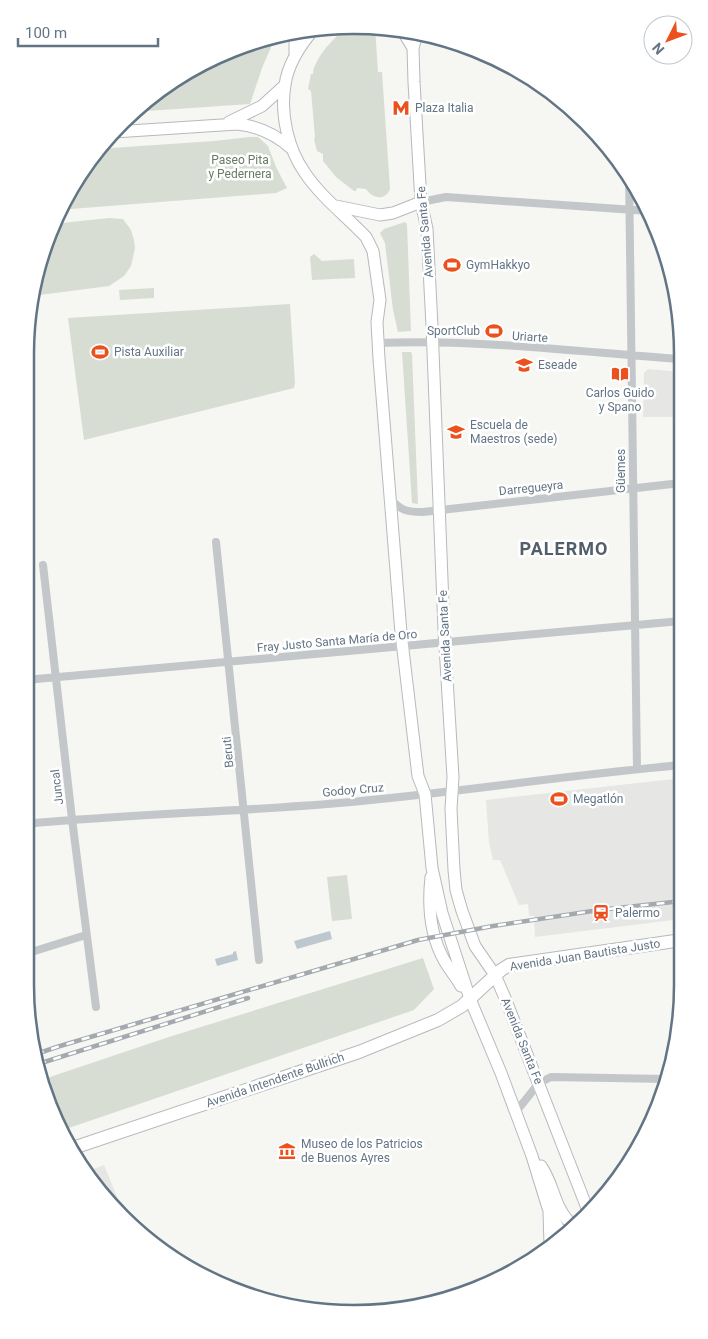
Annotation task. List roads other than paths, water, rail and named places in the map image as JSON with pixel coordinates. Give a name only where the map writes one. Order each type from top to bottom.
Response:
[{"type":"main road","points":[[295,54],[308,37]]},
{"type":"main road","points":[[407,38],[413,48]]},
{"type":"main road","points":[[295,39],[295,54],[285,85],[285,120],[291,148],[305,173],[318,190],[366,237],[373,251],[380,300],[378,343],[402,646],[418,776],[425,794],[432,868],[442,913],[470,999],[501,1073],[532,1156],[548,1208],[560,1230]]},
{"type":"main road","name":"Avenida Santa Fe","points":[[417,40],[413,48],[421,202],[426,229],[432,342],[444,642],[453,777],[456,890],[475,946],[495,975],[586,1205]]},
{"type":"main road","points":[[227,124],[262,106],[285,85]]},
{"type":"main road","points":[[125,131],[227,124],[247,125],[269,133],[291,148]]},
{"type":"main road","points":[[334,206],[380,215],[393,213],[421,202]]},
{"type":"main road","name":"Avenida Juan Bautista Justo","points":[[470,999],[495,975],[509,965],[674,941]]},
{"type":"main road","name":"Avenida Intendente Bullrich","points":[[78,1146],[382,1043],[454,1012],[470,999]]},
{"type":"main road","points":[[532,1156],[543,1168],[558,1207],[569,1222]]},
{"type":"main road","points":[[548,1208],[550,1238]]},
{"type":"street","name":"Güemes","points":[[629,191],[637,769]]},
{"type":"street","points":[[421,202],[446,197],[640,210]]},
{"type":"street","name":"Uriarte","points":[[378,343],[432,342],[674,359]]},
{"type":"street","name":"Darregueyra","points":[[389,498],[400,509],[408,512],[674,484]]},
{"type":"street","name":"Beruti","points":[[216,542],[230,662],[259,960]]},
{"type":"street","name":"Juncal","points":[[43,565],[72,819],[96,1006]]},
{"type":"street","name":"Fray Justo Santa María de Oro","points":[[34,679],[674,621]]},
{"type":"street","name":"Godoy Cruz","points":[[34,823],[72,819],[245,809],[425,794],[674,766]]},
{"type":"street","points":[[34,951],[86,935]]},
{"type":"street","points":[[515,1112],[539,1083],[551,1077],[660,1079]]},
{"type":"railway","points":[[41,1052],[418,940],[493,926],[599,910],[674,902]]},
{"type":"railway","points":[[44,1062],[248,998]]},
{"type":"place","name":"Plaza Italia","points":[[401,108]]},
{"type":"place","name":"GymHakkyo","points":[[452,265]]},
{"type":"place","name":"SportClub","points":[[494,331]]},
{"type":"place","name":"Pista Auxiliar","points":[[100,352]]},
{"type":"place","name":"Eseade","points":[[524,365]]},
{"type":"place","name":"Carlos Guido y Spano","points":[[620,374]]},
{"type":"place","name":"Escuela de Maestros (sede)","points":[[456,432]]},
{"type":"place","name":"Megatlón","points":[[559,799]]},
{"type":"place","name":"Palermo","points":[[601,913]]},
{"type":"place","name":"Museo de los Patricios de Buenos Ayres","points":[[287,1151]]},
{"type":"district","name":"PALERMO","points":[[564,549]]},
{"type":"park label","name":"Paseo Pita y Pedernera","points":[[240,167]]}]
